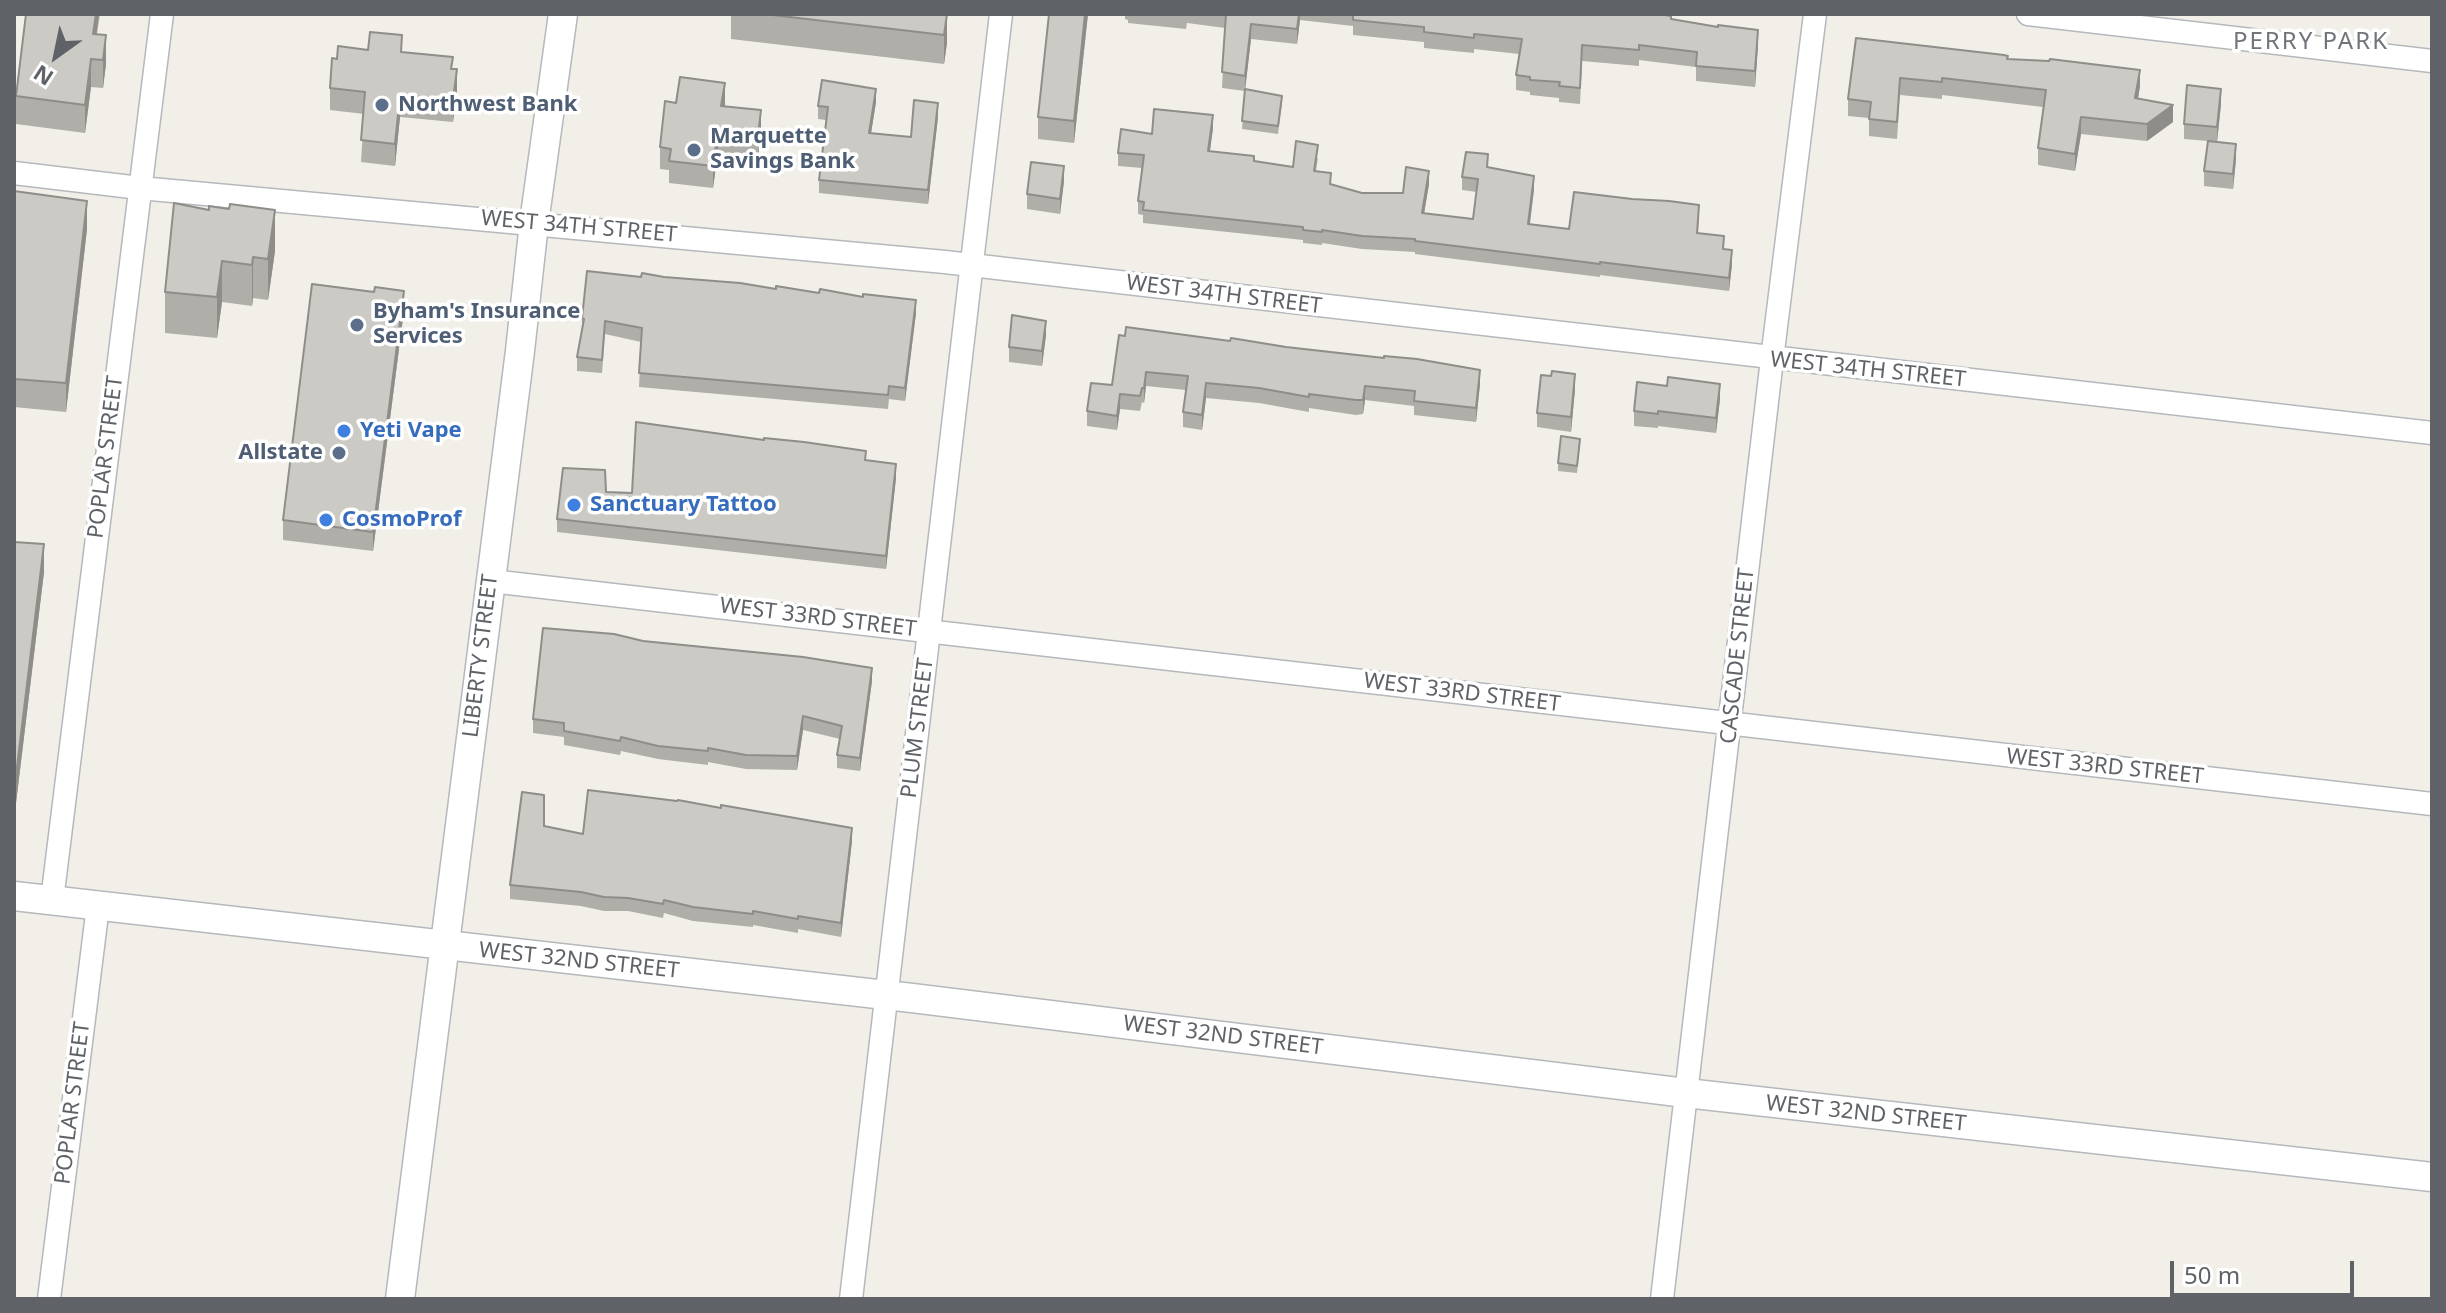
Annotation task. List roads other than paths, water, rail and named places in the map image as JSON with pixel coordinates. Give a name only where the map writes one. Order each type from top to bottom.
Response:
[{"type":"street","name":"POPLAR STREET","points":[[52,900],[162,14]]},
{"type":"street","name":"LIBERTY STREET","points":[[400,1299],[534,223],[563,14]]},
{"type":"street","name":"PLUM STREET","points":[[851,1299],[1001,14]]},
{"type":"street","name":"CASCADE STREET","points":[[1662,1299],[1815,14]]},
{"type":"street","points":[[2028,14],[2432,61]]},
{"type":"street","name":"WEST 34TH STREET","points":[[14,173],[140,188],[972,266],[2432,433]]},
{"type":"street","name":"WEST 33RD STREET","points":[[491,581],[2432,804]]},
{"type":"street","name":"WEST 32ND STREET","points":[[14,896],[887,995],[1686,1093],[2432,1177]]},
{"type":"street","name":"POPLAR STREET","points":[[49,1299],[98,906]]},
{"type":"place","name":"Northwest Bank","points":[[382,105]]},
{"type":"place","name":"Marquette Savings Bank","points":[[694,150]]},
{"type":"place","name":"Byham's Insurance Services","points":[[357,325]]},
{"type":"place","name":"Yeti Vape","points":[[344,431]]},
{"type":"place","name":"Allstate","points":[[339,453]]},
{"type":"place","name":"Sanctuary Tattoo","points":[[574,505]]},
{"type":"place","name":"CosmoProf","points":[[326,520]]},
{"type":"district","name":"PERRY PARK","points":[[2311,42]]}]
